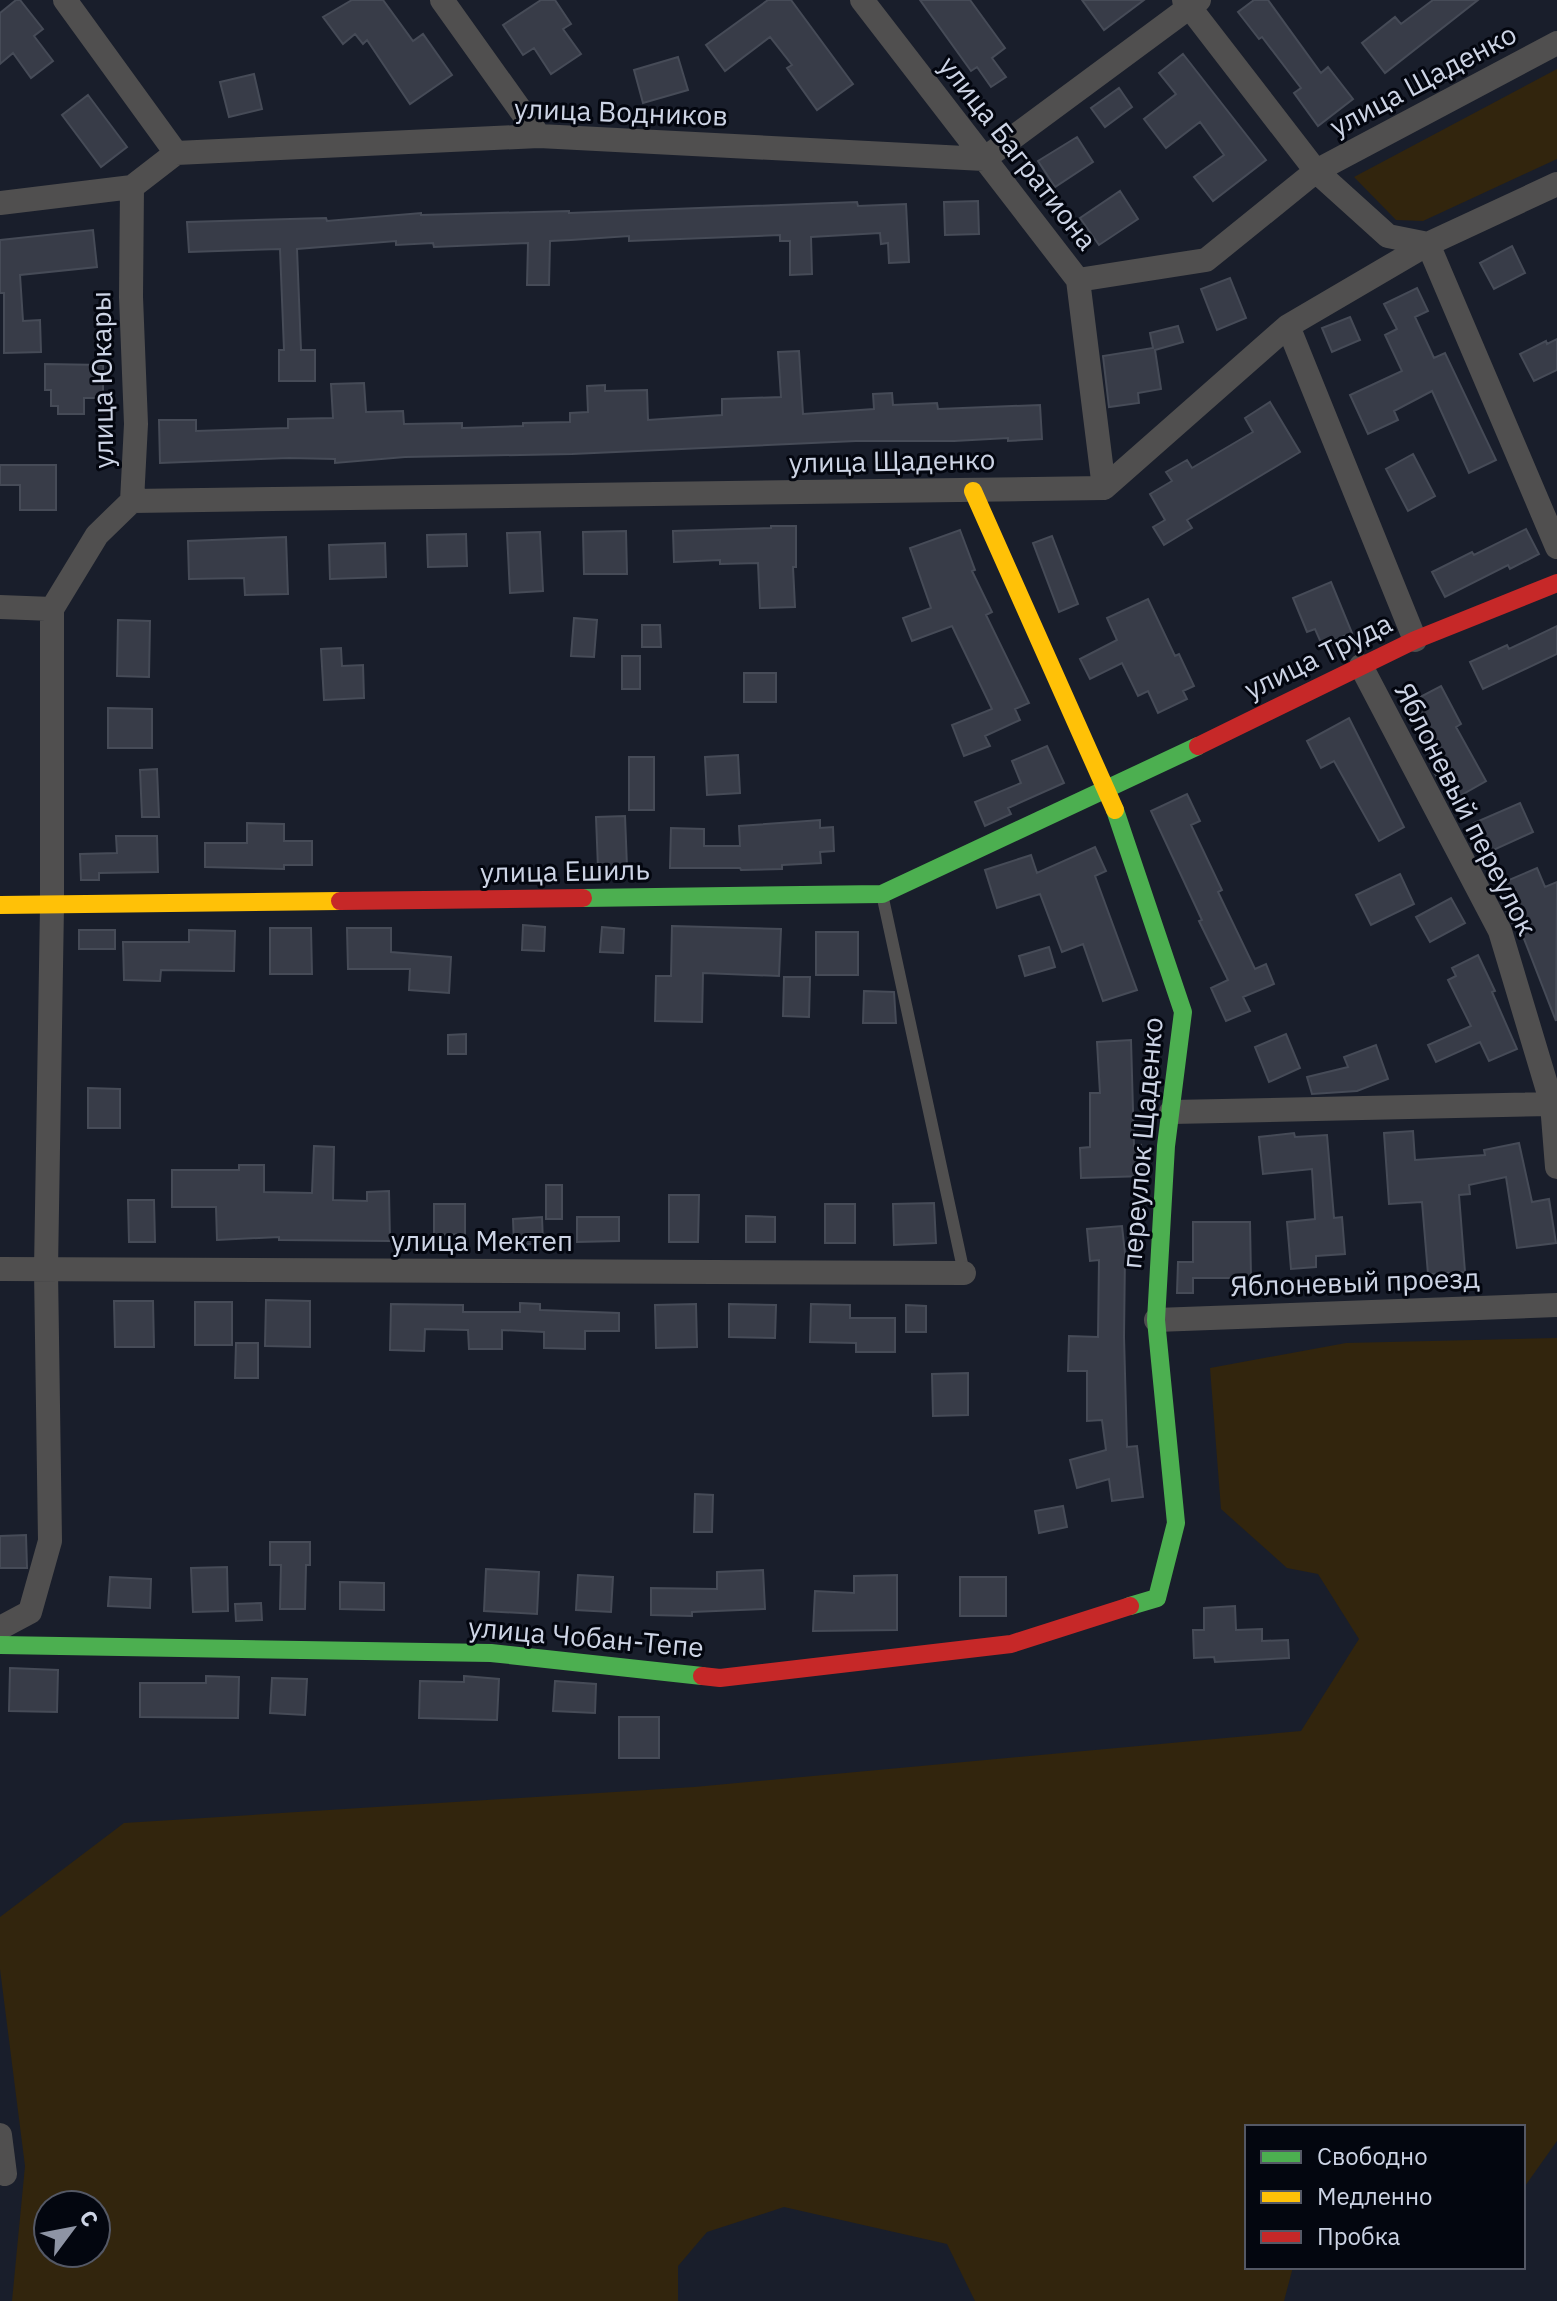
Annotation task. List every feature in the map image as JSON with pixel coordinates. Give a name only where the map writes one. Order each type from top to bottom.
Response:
[{"type":"street","points":[[0,203],[132,187],[176,153],[65,0]]},
{"type":"street","points":[[442,0],[539,136]]},
{"type":"street","name":"улица Багратиона","points":[[862,0],[1078,280],[1206,260],[1316,171]]},
{"type":"street","points":[[984,159],[1191,2],[1316,171],[1388,236],[1428,244]]},
{"type":"street","name":"улица Щаденко","points":[[1316,171],[1557,43]]},
{"type":"street","name":"улица Водников","points":[[176,153],[539,136],[984,159]]},
{"type":"street","points":[[1104,488],[1288,326],[1428,244],[1557,184]]},
{"type":"street","name":"улица Юкары","points":[[52,609],[97,535],[132,501],[136,424],[131,297],[132,187]]},
{"type":"street","points":[[1428,244],[1557,547]]},
{"type":"street","points":[[1078,280],[1104,488]]},
{"type":"street","name":"Яблоневый переулок","points":[[1288,326],[1415,640]]},
{"type":"street","name":"улица Щаденко","points":[[132,501],[1104,488]]},
{"type":"street","name":"переулок Щаденко","points":[[973,491],[1108,790],[1183,1012],[1171,1112],[1156,1320],[1176,1523],[1157,1598]]},
{"type":"street","name":"улица Труда","points":[[1108,790],[1415,640],[1557,583]]},
{"type":"street","points":[[0,607],[52,609],[52,906],[46,1270],[50,1541],[30,1612],[0,1628]]},
{"type":"street","name":"Яблоневый переулок","points":[[1361,666],[1500,931],[1552,1104],[1557,1167]]},
{"type":"street","name":"улица Ешиль","points":[[0,905],[882,894],[1108,790]]},
{"type":"street","points":[[1171,1112],[1552,1104]]},
{"type":"street","name":"улица Мектеп","points":[[0,1269],[964,1273]]},
{"type":"street","name":"Яблоневый проезд","points":[[1156,1320],[1557,1305]]},
{"type":"street","name":"улица Чобан-Тепе","points":[[0,1645],[491,1653],[720,1678],[1011,1644],[1157,1598]]},
{"type":"street","points":[[0,2135],[5,2174],[0,2172]]},
{"type":"lane","points":[[882,894],[964,1273]]},
{"type":"shaded area","points":[[1557,69],[1557,159],[1423,221],[1396,220],[1354,177]]},
{"type":"shaded area","points":[[1557,1338],[1557,2141],[1525,2186],[1525,2125],[1245,2125],[1245,2269],[1292,2269],[1284,2301],[975,2301],[947,2244],[784,2207],[707,2232],[678,2266],[678,2301],[12,2301],[25,2166],[0,1969],[0,1917],[124,1823],[694,1787],[1301,1731],[1359,1639],[1318,1574],[1287,1568],[1221,1509],[1210,1368],[1346,1343]]},
{"type":"building","points":[[20,0],[43,29],[34,36],[53,61],[31,78],[13,53],[0,64],[0,13]]},
{"type":"building","points":[[352,0],[383,0],[413,41],[423,34],[452,75],[410,104],[367,40],[363,44],[355,34],[343,44],[323,17]]},
{"type":"building","points":[[541,0],[555,0],[571,24],[563,29],[581,54],[551,74],[534,48],[523,55],[503,25]]},
{"type":"building","points":[[768,0],[791,0],[853,84],[817,110],[787,68],[792,65],[770,37],[725,71],[706,45]]},
{"type":"building","points":[[920,0],[970,0],[1005,48],[992,58],[1006,77],[991,87],[977,67],[971,71]]},
{"type":"building","points":[[1082,0],[1144,0],[1104,30]]},
{"type":"building","points":[[1254,0],[1268,0],[1321,73],[1328,67],[1353,99],[1318,126],[1294,93],[1301,88],[1262,37],[1259,39],[1238,12]]},
{"type":"building","points":[[1433,0],[1478,0],[1385,73],[1362,43],[1395,17],[1401,24]]},
{"type":"building","points":[[1183,54],[1266,160],[1213,201],[1194,177],[1224,155],[1200,122],[1166,148],[1144,119],[1176,94],[1159,73]]},
{"type":"building","points":[[678,57],[688,90],[643,103],[634,70]]},
{"type":"building","points":[[254,74],[262,109],[229,117],[220,82]]},
{"type":"building","points":[[1119,88],[1132,107],[1105,127],[1091,108]]},
{"type":"building","points":[[88,95],[127,147],[101,167],[62,115]]},
{"type":"building","points":[[1077,137],[1093,162],[1055,187],[1038,161]]},
{"type":"building","points":[[1120,191],[1138,219],[1099,245],[1080,218]]},
{"type":"building","points":[[978,201],[979,234],[945,235],[944,202]]},
{"type":"building","points":[[857,202],[858,206],[906,204],[909,262],[889,263],[888,243],[881,244],[880,233],[811,237],[812,274],[790,275],[790,241],[780,241],[780,235],[629,241],[629,236],[550,241],[549,285],[527,285],[528,243],[434,247],[433,243],[396,245],[396,241],[297,249],[301,350],[315,350],[315,381],[279,381],[279,350],[284,350],[280,249],[189,252],[187,222],[326,218],[327,221],[421,213],[569,213]]},
{"type":"building","points":[[93,230],[97,267],[20,275],[23,321],[40,320],[41,352],[4,353],[0,240]]},
{"type":"building","points":[[1512,246],[1525,273],[1494,289],[1480,263]]},
{"type":"building","points":[[1230,278],[1246,318],[1217,330],[1201,289]]},
{"type":"building","points":[[1417,288],[1428,311],[1415,317],[1434,358],[1445,353],[1496,460],[1469,473],[1432,391],[1394,411],[1398,420],[1368,434],[1350,395],[1402,371],[1385,335],[1397,329],[1384,304]]},
{"type":"building","points":[[1350,317],[1360,340],[1332,352],[1322,328]]},
{"type":"building","points":[[1178,326],[1183,342],[1155,350],[1161,389],[1138,393],[1139,403],[1109,407],[1103,356],[1153,348],[1150,333]]},
{"type":"building","points":[[1557,339],[1557,370],[1534,381],[1520,354]]},
{"type":"building","points":[[799,351],[803,414],[874,409],[873,394],[892,393],[893,405],[937,403],[938,409],[1040,405],[1042,439],[856,441],[572,454],[405,457],[335,463],[335,459],[289,458],[160,463],[159,420],[196,420],[196,431],[288,428],[288,419],[333,418],[331,384],[364,383],[366,412],[403,411],[404,424],[462,423],[462,428],[570,422],[570,413],[588,412],[587,386],[605,385],[605,391],[647,390],[648,420],[722,415],[722,399],[781,397],[778,352]]},
{"type":"building","points":[[45,364],[103,365],[103,398],[84,398],[84,414],[58,414],[58,406],[51,406],[51,390],[45,390]]},
{"type":"building","points":[[1270,402],[1300,452],[1187,520],[1192,528],[1164,545],[1153,527],[1165,520],[1150,494],[1172,481],[1166,472],[1187,460],[1192,468],[1253,432],[1245,418]]},
{"type":"building","points":[[1413,454],[1435,496],[1408,511],[1386,469]]},
{"type":"building","points":[[0,465],[56,465],[56,510],[20,510],[20,485],[0,485]]},
{"type":"building","points":[[796,526],[796,567],[793,567],[795,607],[760,608],[758,563],[720,564],[720,560],[674,562],[673,531]]},
{"type":"building","points":[[1526,529],[1539,554],[1510,569],[1508,565],[1445,597],[1432,572]]},
{"type":"building","points":[[960,530],[975,570],[972,571],[992,612],[986,615],[1029,703],[1015,709],[1020,720],[985,736],[990,746],[964,756],[952,725],[992,709],[952,626],[912,641],[903,618],[931,608],[910,548]]},
{"type":"building","points":[[626,531],[627,574],[584,574],[583,532]]},
{"type":"building","points":[[540,532],[543,591],[510,593],[507,533]]},
{"type":"building","points":[[466,534],[467,566],[428,567],[427,535]]},
{"type":"building","points":[[1052,536],[1078,604],[1059,612],[1033,543]]},
{"type":"building","points":[[286,537],[288,594],[245,595],[244,578],[189,579],[188,541]]},
{"type":"building","points":[[385,543],[386,577],[330,579],[329,545]]},
{"type":"building","points":[[1331,582],[1352,633],[1322,645],[1315,629],[1307,632],[1293,598]]},
{"type":"building","points":[[1148,599],[1175,656],[1179,654],[1194,686],[1183,691],[1187,699],[1158,713],[1148,691],[1138,696],[1122,663],[1090,679],[1080,659],[1117,640],[1107,618]]},
{"type":"building","points":[[574,618],[597,620],[594,657],[571,656]]},
{"type":"building","points":[[118,620],[150,621],[149,677],[117,676]]},
{"type":"building","points":[[642,625],[660,625],[661,647],[642,647]]},
{"type":"building","points":[[1557,626],[1557,654],[1483,689],[1470,662],[1507,645],[1509,649]]},
{"type":"building","points":[[341,648],[342,666],[363,665],[364,698],[324,700],[321,649]]},
{"type":"building","points":[[622,656],[640,656],[640,689],[622,689]]},
{"type":"building","points":[[744,673],[776,673],[776,702],[744,702]]},
{"type":"building","points":[[1441,686],[1461,724],[1456,727],[1486,781],[1451,801],[1434,772],[1439,769],[1405,705]]},
{"type":"building","points":[[108,708],[152,709],[152,748],[108,748]]},
{"type":"building","points":[[1349,718],[1404,827],[1379,841],[1334,761],[1321,768],[1307,741]]},
{"type":"building","points":[[1047,746],[1064,783],[1008,808],[1011,814],[985,826],[975,802],[1021,783],[1012,761]]},
{"type":"building","points":[[738,755],[740,793],[707,795],[705,757]]},
{"type":"building","points":[[629,757],[654,757],[654,810],[629,810]]},
{"type":"building","points":[[157,769],[159,817],[142,817],[140,770]]},
{"type":"building","points":[[1187,794],[1200,821],[1191,825],[1222,890],[1218,892],[1255,969],[1266,964],[1274,984],[1243,997],[1250,1011],[1226,1021],[1211,988],[1228,980],[1151,811]]},
{"type":"building","points":[[1520,803],[1533,832],[1487,853],[1474,823]]},
{"type":"building","points":[[625,816],[627,867],[598,868],[596,817]]},
{"type":"building","points":[[820,820],[820,828],[833,827],[834,851],[820,852],[821,863],[782,865],[782,869],[670,868],[671,828],[704,829],[704,846],[740,846],[739,826]]},
{"type":"building","points":[[247,823],[284,824],[284,841],[312,841],[312,865],[284,865],[284,869],[205,867],[205,843],[247,843]]},
{"type":"building","points":[[116,836],[157,836],[158,872],[99,873],[99,880],[81,880],[80,854],[117,853]]},
{"type":"building","points":[[1095,847],[1106,871],[1095,876],[1137,990],[1103,1001],[1083,944],[1062,952],[1040,894],[997,908],[985,870],[1031,855],[1037,873]]},
{"type":"building","points":[[1537,868],[1545,887],[1557,882],[1556,1021],[1519,926],[1515,928],[1503,905],[1510,902],[1502,883]]},
{"type":"building","points":[[1400,874],[1414,904],[1371,925],[1356,895]]},
{"type":"building","points":[[1451,898],[1465,923],[1430,942],[1416,917]]},
{"type":"building","points":[[523,925],[545,927],[544,951],[522,950]]},
{"type":"building","points":[[672,926],[781,929],[779,976],[703,973],[702,1022],[655,1021],[656,976],[671,976]]},
{"type":"building","points":[[602,927],[624,929],[623,953],[600,952]]},
{"type":"building","points":[[270,928],[311,928],[312,974],[270,974]]},
{"type":"building","points":[[347,928],[391,928],[391,952],[451,957],[449,993],[409,990],[410,969],[348,969]]},
{"type":"building","points":[[79,930],[115,930],[115,949],[79,949]]},
{"type":"building","points":[[189,930],[235,931],[234,971],[161,970],[160,981],[124,980],[123,942],[189,942]]},
{"type":"building","points":[[816,932],[858,932],[858,975],[816,975]]},
{"type":"building","points":[[1049,947],[1055,967],[1025,976],[1019,956]]},
{"type":"building","points":[[1478,955],[1517,1049],[1489,1061],[1480,1042],[1436,1062],[1428,1045],[1471,1026],[1448,980],[1456,976],[1452,968]]},
{"type":"building","points":[[784,977],[810,977],[809,1017],[783,1016]]},
{"type":"building","points":[[864,991],[894,992],[896,1023],[863,1023]]},
{"type":"building","points":[[466,1034],[466,1054],[448,1054],[448,1035]]},
{"type":"building","points":[[1286,1034],[1300,1068],[1269,1082],[1255,1047]]},
{"type":"building","points":[[1131,1040],[1134,1146],[1141,1145],[1142,1154],[1147,1154],[1145,1176],[1081,1178],[1080,1148],[1090,1147],[1090,1093],[1100,1093],[1097,1042]]},
{"type":"building","points":[[1376,1045],[1388,1079],[1357,1091],[1312,1094],[1307,1077],[1348,1067],[1344,1057]]},
{"type":"building","points":[[88,1088],[120,1089],[120,1128],[88,1128]]},
{"type":"building","points":[[1413,1131],[1415,1160],[1485,1155],[1484,1150],[1519,1143],[1532,1202],[1549,1199],[1556,1243],[1517,1248],[1506,1177],[1469,1185],[1470,1194],[1459,1195],[1465,1272],[1428,1274],[1422,1202],[1389,1204],[1384,1133]]},
{"type":"building","points":[[1294,1133],[1295,1137],[1327,1135],[1334,1218],[1342,1217],[1345,1254],[1316,1256],[1316,1267],[1291,1269],[1287,1222],[1315,1219],[1312,1169],[1263,1174],[1259,1137]]},
{"type":"building","points":[[314,1146],[334,1147],[333,1200],[367,1201],[367,1192],[389,1191],[390,1241],[279,1240],[279,1237],[217,1240],[216,1207],[172,1207],[172,1170],[239,1170],[239,1165],[264,1165],[264,1192],[312,1193]]},
{"type":"building","points":[[546,1185],[562,1185],[562,1219],[546,1219]]},
{"type":"building","points":[[669,1195],[699,1195],[698,1242],[669,1242]]},
{"type":"building","points":[[128,1200],[154,1200],[155,1242],[129,1242]]},
{"type":"building","points":[[934,1203],[936,1243],[894,1245],[893,1204]]},
{"type":"building","points":[[434,1204],[465,1204],[465,1234],[434,1235]]},
{"type":"building","points":[[825,1204],[855,1204],[855,1243],[825,1243]]},
{"type":"building","points":[[746,1216],[775,1217],[775,1242],[746,1242]]},
{"type":"building","points":[[542,1217],[543,1243],[514,1245],[513,1219]]},
{"type":"building","points":[[577,1217],[619,1217],[619,1241],[577,1242]]},
{"type":"building","points":[[1193,1222],[1250,1222],[1251,1278],[1193,1278],[1193,1293],[1177,1293],[1178,1262],[1193,1262]]},
{"type":"building","points":[[1122,1226],[1127,1447],[1137,1446],[1143,1497],[1112,1501],[1109,1479],[1077,1488],[1070,1460],[1106,1450],[1102,1420],[1087,1421],[1087,1371],[1068,1371],[1069,1336],[1098,1337],[1099,1260],[1090,1261],[1087,1229]]},
{"type":"building","points":[[266,1300],[310,1301],[310,1347],[265,1346]]},
{"type":"building","points":[[114,1301],[153,1301],[154,1347],[115,1347]]},
{"type":"building","points":[[195,1302],[232,1302],[232,1345],[195,1345]]},
{"type":"building","points":[[520,1303],[540,1304],[540,1310],[619,1313],[619,1331],[585,1331],[585,1349],[544,1348],[544,1332],[502,1330],[502,1349],[469,1349],[468,1330],[425,1329],[424,1351],[390,1350],[391,1304],[463,1305],[463,1312],[520,1312]]},
{"type":"building","points":[[696,1304],[697,1347],[656,1348],[655,1305]]},
{"type":"building","points":[[729,1304],[776,1305],[775,1338],[729,1337]]},
{"type":"building","points":[[811,1304],[850,1305],[850,1318],[895,1318],[895,1352],[856,1352],[856,1343],[810,1342]]},
{"type":"building","points":[[906,1305],[926,1306],[926,1332],[906,1332]]},
{"type":"building","points":[[236,1343],[258,1343],[258,1378],[235,1378]]},
{"type":"building","points":[[968,1373],[968,1415],[933,1416],[932,1374]]},
{"type":"building","points":[[695,1494],[713,1495],[712,1532],[694,1532]]},
{"type":"building","points":[[1063,1506],[1067,1527],[1039,1533],[1035,1511]]},
{"type":"building","points":[[26,1535],[27,1568],[0,1568],[0,1536]]},
{"type":"building","points":[[270,1542],[310,1542],[305,1609],[280,1609],[281,1565],[270,1565]]},
{"type":"building","points":[[227,1567],[228,1611],[193,1612],[191,1568]]},
{"type":"building","points":[[486,1569],[539,1572],[537,1614],[484,1611]]},
{"type":"building","points":[[763,1570],[765,1609],[692,1612],[692,1616],[651,1615],[651,1588],[717,1589],[717,1572]]},
{"type":"building","points":[[578,1575],[613,1577],[611,1612],[576,1610]]},
{"type":"building","points":[[897,1575],[897,1630],[813,1631],[815,1591],[854,1593],[854,1576]]},
{"type":"building","points":[[110,1577],[151,1579],[150,1608],[108,1606]]},
{"type":"building","points":[[960,1577],[1006,1577],[1006,1616],[960,1616]]},
{"type":"building","points":[[340,1582],[384,1583],[384,1610],[340,1609]]},
{"type":"building","points":[[261,1603],[262,1620],[236,1621],[235,1604]]},
{"type":"building","points":[[1235,1606],[1236,1630],[1262,1629],[1262,1641],[1288,1640],[1289,1658],[1215,1662],[1214,1657],[1194,1658],[1193,1630],[1204,1630],[1204,1608]]},
{"type":"building","points":[[10,1668],[58,1670],[57,1712],[9,1711]]},
{"type":"building","points":[[206,1676],[239,1677],[238,1718],[140,1717],[140,1683],[206,1683]]},
{"type":"building","points":[[464,1676],[499,1679],[497,1720],[419,1718],[420,1681],[464,1682]]},
{"type":"building","points":[[272,1678],[307,1679],[305,1715],[270,1713]]},
{"type":"building","points":[[555,1681],[596,1684],[595,1713],[553,1711]]},
{"type":"building","points":[[619,1717],[659,1717],[659,1758],[619,1758]]},
{"type":"traffic: fast","points":[[583,898],[882,894],[1198,746]]},
{"type":"traffic: fast","points":[[1115,810],[1183,1012],[1166,1146],[1156,1320],[1176,1523],[1157,1598],[1130,1606]]},
{"type":"traffic: fast","points":[[0,1645],[491,1653],[702,1676]]},
{"type":"traffic: slow","points":[[973,491],[1115,810]]},
{"type":"traffic: slow","points":[[0,905],[340,901]]},
{"type":"traffic: jam","points":[[1198,746],[1415,640],[1557,583]]},
{"type":"traffic: jam","points":[[340,901],[583,898]]},
{"type":"traffic: jam","points":[[702,1676],[720,1678],[1011,1644],[1130,1606]]}]
